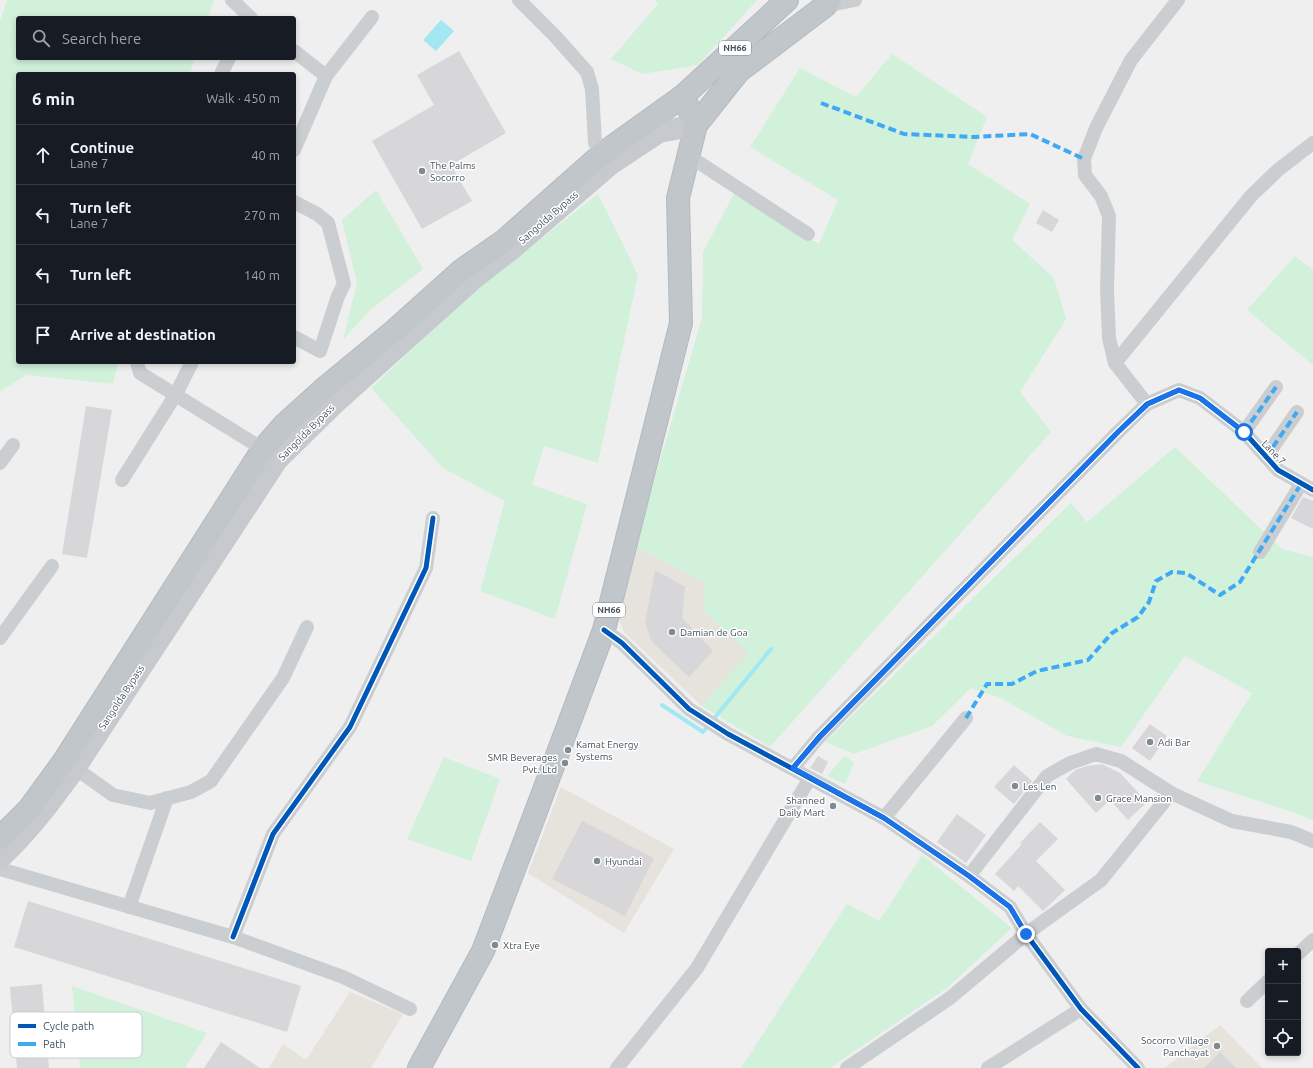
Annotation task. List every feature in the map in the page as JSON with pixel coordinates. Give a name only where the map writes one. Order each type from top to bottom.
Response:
[{"type":"highway","name":"NH66","points":[[683,96],[787,0]]},
{"type":"highway","points":[[683,96],[696,125],[739,71],[828,3]]},
{"type":"highway","name":"Sangolda Bypass","points":[[0,838],[30,809],[70,764],[263,449],[284,425],[326,387],[394,331],[462,270],[505,240],[602,154],[683,96]]},
{"type":"highway","name":"NH66","points":[[419,1068],[482,951],[532,823],[604,630],[681,323],[678,198],[696,125]]},
{"type":"main road","name":"Sangolda Bypass","points":[[0,858],[18,841],[41,814],[70,764],[277,460],[336,402],[467,284],[514,247],[612,163],[659,132],[696,125]]},
{"type":"street","points":[[232,0],[248,16]]},
{"type":"street","points":[[519,0],[555,36],[587,72],[592,89],[595,142],[602,154]]},
{"type":"street","points":[[828,3],[855,0]]},
{"type":"street","points":[[1148,404],[1115,363],[1108,331],[1107,289],[1109,216],[1101,196],[1085,175],[1084,158],[1096,128],[1131,60],[1178,0]]},
{"type":"street","points":[[296,145],[326,76],[372,17]]},
{"type":"street","points":[[296,53],[326,76]]},
{"type":"street","points":[[222,72],[228,60]]},
{"type":"street","points":[[1115,363],[1251,196],[1278,170],[1313,143]]},
{"type":"street","points":[[689,156],[808,234]]},
{"type":"street","points":[[296,203],[318,214],[328,223],[344,284],[338,296],[320,351],[296,338]]},
{"type":"street","points":[[138,364],[140,373],[263,449]]},
{"type":"street","points":[[122,480],[176,394],[191,364]]},
{"type":"street","points":[[1244,432],[1276,387]]},
{"type":"street","name":"Lane 7","points":[[793,768],[820,737],[1025,526],[1118,432],[1148,404],[1179,390],[1200,398],[1244,432],[1278,470],[1307,487]]},
{"type":"street","points":[[1266,457],[1297,412]]},
{"type":"street","points":[[0,463],[13,445]]},
{"type":"street","points":[[1260,552],[1307,487]]},
{"type":"street","points":[[233,936],[273,834],[350,727],[426,568],[433,518]]},
{"type":"street","points":[[0,638],[52,566]]},
{"type":"street","points":[[70,764],[113,795],[150,803],[191,792],[211,781],[283,678],[307,627]]},
{"type":"street","points":[[604,630],[622,643],[689,709],[728,734],[884,818],[969,876],[1010,907],[1026,934],[1081,1009],[1138,1068]]},
{"type":"street","points":[[884,818],[966,718]]},
{"type":"street","points":[[969,876],[1047,776],[1070,763],[1096,754],[1121,761],[1171,793],[1232,821],[1291,832],[1313,841]]},
{"type":"street","points":[[617,1068],[697,968],[810,778]]},
{"type":"street","points":[[847,1068],[950,998],[1026,934],[1101,880],[1171,793]]},
{"type":"street","points":[[129,906],[167,798]]},
{"type":"street","points":[[0,869],[233,936],[342,977],[410,1009]]},
{"type":"street","points":[[1301,951],[1313,940]]},
{"type":"street","points":[[1247,1000],[1265,984]]},
{"type":"street","points":[[988,1068],[1081,1009]]},
{"type":"shaded area","points":[[635,546],[704,582],[704,611],[749,653],[702,706],[624,632],[618,617]]},
{"type":"shaded area","points":[[561,787],[674,849],[624,933],[528,873]]},
{"type":"shaded area","points":[[350,992],[403,1014],[371,1068],[269,1068],[283,1044],[306,1060]]},
{"type":"shaded area","name":"Socorro Village Panchayat","points":[[1220,1025],[1262,1068],[1165,1068]]},
{"type":"green space","points":[[7,0],[214,0],[209,16],[16,16],[16,60],[194,60],[191,72],[16,72],[16,364],[118,364],[113,384],[27,375],[0,391],[0,21]]},
{"type":"green space","points":[[655,0],[757,0],[698,65],[642,74],[611,59],[658,4]]},
{"type":"green space","points":[[892,54],[987,117],[968,164],[1030,204],[1012,240],[1054,278],[1066,319],[1020,392],[1051,432],[770,747],[702,706],[748,653],[704,611],[704,582],[635,546],[702,318],[703,252],[734,194],[819,244],[838,200],[750,147],[800,68],[856,97]]},
{"type":"green space","points":[[376,190],[423,269],[370,310],[343,340],[357,283],[342,220]]},
{"type":"green space","points":[[598,194],[638,275],[598,463],[544,446],[532,485],[587,504],[555,619],[480,591],[505,501],[443,468],[371,388],[471,294]]},
{"type":"green space","points":[[1295,256],[1313,270],[1313,365],[1247,310]]},
{"type":"green space","points":[[1175,447],[1282,549],[1313,557],[1313,820],[1197,781],[1252,693],[1185,656],[1121,747],[1067,736],[1001,698],[971,688],[932,726],[854,754],[825,742],[1071,503],[1087,522]]},
{"type":"green space","points":[[845,755],[854,763],[845,784],[827,776]]},
{"type":"green space","points":[[444,757],[500,779],[471,861],[407,839]]},
{"type":"green space","points":[[922,855],[1012,928],[947,988],[830,1068],[741,1068],[847,904],[879,921]]},
{"type":"green space","points":[[72,986],[207,1033],[185,1068],[80,1068],[79,1058],[142,1058],[142,1012],[75,1012]]},
{"type":"water","points":[[441,20],[454,31],[436,51],[423,40]]},
{"type":"building","points":[[459,51],[506,133],[451,165],[472,201],[422,229],[372,141],[434,105],[417,75]]},
{"type":"building","points":[[1043,210],[1059,220],[1052,232],[1036,223]]},
{"type":"building","points":[[86,406],[112,410],[87,558],[62,554]]},
{"type":"building","points":[[1303,497],[1313,501],[1313,529],[1291,518]]},
{"type":"building","name":"Damian de Goa","points":[[655,570],[685,587],[682,618],[713,651],[689,677],[652,642],[645,623]]},
{"type":"building","name":"Adi Bar","points":[[1150,724],[1167,736],[1150,761],[1132,748]]},
{"type":"building","points":[[818,756],[828,762],[822,774],[810,768]]},
{"type":"building","name":"Grace Mansion","points":[[1102,764],[1120,773],[1147,802],[1128,820],[1110,800],[1096,813],[1066,779],[1075,770],[1087,766]]},
{"type":"building","name":"Les Len","points":[[1014,765],[1032,781],[1014,804],[994,787]]},
{"type":"building","points":[[957,814],[986,835],[966,863],[937,842]]},
{"type":"building","points":[[582,821],[654,858],[625,916],[552,879]]},
{"type":"building","points":[[1040,822],[1058,839],[1036,861],[1065,890],[1043,911],[1018,886],[1014,891],[995,874],[1022,844],[1020,843]]},
{"type":"building","points":[[28,901],[301,986],[287,1032],[14,947]]},
{"type":"building","points":[[42,984],[44,1012],[12,1012],[10,987]]},
{"type":"building","points":[[221,1042],[260,1068],[204,1068]]},
{"type":"building","points":[[1220,1052],[1236,1068],[1204,1068]]},
{"type":"building","points":[[16,1058],[48,1058],[49,1068],[17,1068]]},
{"type":"waterway","points":[[662,705],[703,732],[771,649]]},
{"type":"marked path","points":[[821,103],[904,134],[974,137],[1030,134],[1084,159]]},
{"type":"marked path","points":[[1244,432],[1276,387]]},
{"type":"marked path","points":[[1266,457],[1297,412]]},
{"type":"marked path","points":[[966,718],[987,684],[1012,684],[1037,671],[1088,660],[1112,633],[1138,617],[1149,602],[1156,581],[1172,572],[1186,573],[1220,595],[1240,582],[1301,484]]},
{"type":"cycle path","points":[[793,768],[819,737],[1147,404],[1179,390],[1200,398],[1244,432],[1278,470],[1313,490]]},
{"type":"cycle path","points":[[233,937],[273,834],[350,727],[426,568],[433,518]]},
{"type":"cycle path","points":[[604,630],[622,643],[689,709],[728,734],[884,818],[969,876],[1010,907],[1026,934],[1081,1009],[1138,1068]]},
{"type":"place","name":"The Palms Socorro","points":[[422,171]]},
{"type":"place","name":"Damian de Goa","points":[[672,632]]},
{"type":"place","name":"Adi Bar","points":[[1150,742]]},
{"type":"place","name":"Kamat Energy Systems","points":[[568,750]]},
{"type":"place","name":"SMR Beverages Pvt. Ltd","points":[[565,763]]},
{"type":"place","name":"Les Len","points":[[1015,786]]},
{"type":"place","name":"Grace Mansion","points":[[1098,798]]},
{"type":"place","name":"Shanned Daily Mart","points":[[833,806]]},
{"type":"place","name":"Hyundai","points":[[597,861]]},
{"type":"place","name":"Xtra Eye","points":[[495,945]]},
{"type":"place","name":"Socorro Village Panchayat","points":[[1217,1046]]},
{"type":"route","points":[[1026,934],[1010,907],[969,876],[884,818],[793,768],[820,737],[1019,532],[1118,432],[1148,404],[1179,390],[1200,398],[1244,432]]}]
